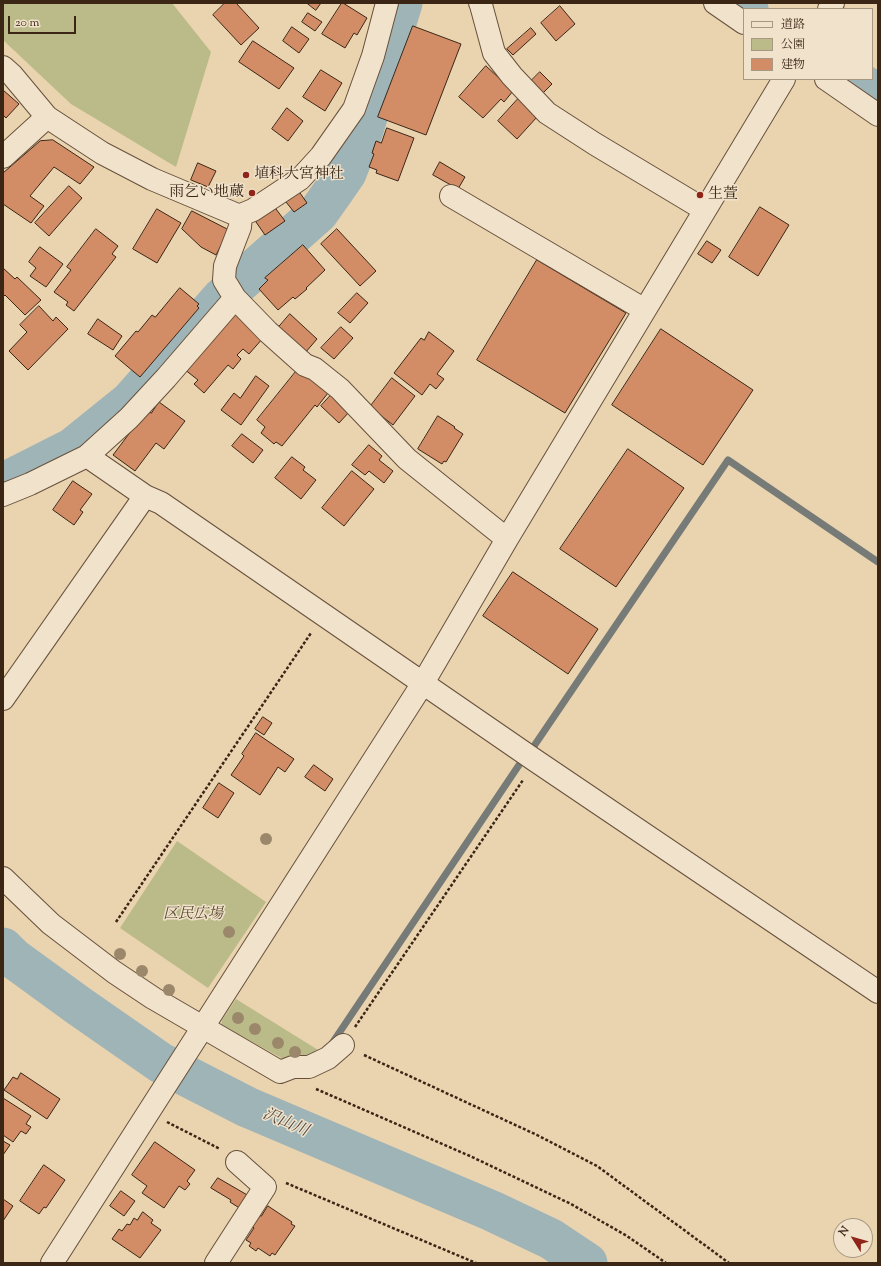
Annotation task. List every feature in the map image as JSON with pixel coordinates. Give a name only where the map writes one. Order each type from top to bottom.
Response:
[{"type":"street","points":[[3,67],[12,75],[47,117],[102,153],[152,179],[235,214],[241,215],[253,210],[300,179],[321,156],[354,109],[373,56],[386,3]]},
{"type":"street","points":[[480,3],[494,53],[512,76],[546,113],[705,210]]},
{"type":"street","points":[[715,3],[743,22]]},
{"type":"street","points":[[52,1263],[201,1029],[333,826],[423,683],[783,80]]},
{"type":"street","points":[[827,80],[878,115]]},
{"type":"street","points":[[3,157],[47,117]]},
{"type":"street","points":[[451,196],[645,310]]},
{"type":"street","points":[[241,215],[240,227],[225,266],[229,289],[268,332],[306,365],[315,369],[340,389],[407,459],[508,539]]},
{"type":"street","points":[[3,495],[30,484],[87,456],[129,418],[166,378],[229,289]]},
{"type":"street","points":[[87,456],[145,496],[161,503],[536,761],[878,992]]},
{"type":"street","points":[[3,699],[145,496]]},
{"type":"street","points":[[3,878],[51,924],[114,972],[201,1029],[280,1072],[293,1067],[309,1068],[328,1058],[343,1045]]},
{"type":"street","points":[[216,1263],[272,1184],[237,1162]]},
{"type":"path","points":[[116,922],[323,614]]},
{"type":"path","points":[[536,761],[343,1045],[537,1135],[597,1166],[729,1263]]},
{"type":"path","points":[[313,1088],[470,1156],[571,1204],[627,1236],[666,1263]]},
{"type":"path","points":[[149,1110],[218,1148],[237,1162]]},
{"type":"path","points":[[272,1184],[476,1263]]},
{"type":"green space","points":[[3,3],[172,3],[211,52],[176,167],[71,104],[3,40]]},
{"type":"green space","name":"区民広場","points":[[177,841],[266,902],[208,988],[120,928]]},
{"type":"green space","points":[[236,999],[323,1053],[287,1061],[221,1025],[222,1020]]},
{"type":"building","points":[[225,3],[236,3],[259,28],[241,45],[213,15]]},
{"type":"building","points":[[307,3],[321,3],[316,10]]},
{"type":"building","points":[[342,3],[367,18],[357,35],[354,33],[345,48],[322,34]]},
{"type":"building","points":[[560,6],[575,24],[556,41],[541,23]]},
{"type":"building","points":[[308,13],[322,22],[315,31],[302,22]]},
{"type":"building","points":[[413,26],[461,44],[426,135],[378,117]]},
{"type":"building","points":[[292,27],[309,39],[299,53],[283,41]]},
{"type":"building","points":[[531,28],[536,34],[513,55],[507,49]]},
{"type":"building","points":[[253,41],[294,68],[279,89],[239,62]]},
{"type":"building","points":[[486,66],[499,78],[500,76],[513,91],[504,102],[501,99],[483,118],[459,97]]},
{"type":"building","points":[[321,70],[342,83],[325,111],[303,97]]},
{"type":"building","points":[[540,72],[552,84],[542,94],[530,82]]},
{"type":"building","points":[[3,90],[19,104],[6,118],[3,115]]},
{"type":"building","points":[[518,99],[537,117],[517,139],[498,121]]},
{"type":"building","points":[[287,108],[303,121],[288,141],[272,129]]},
{"type":"building","points":[[387,128],[414,138],[398,181],[376,173],[377,170],[369,167],[374,154],[372,153],[376,141],[381,143]]},
{"type":"building","points":[[53,140],[94,167],[80,184],[54,167],[30,196],[44,206],[31,223],[3,204],[3,173],[40,141]]},
{"type":"building","points":[[440,162],[465,177],[458,189],[433,175]]},
{"type":"building","points":[[198,163],[216,171],[208,187],[191,180]]},
{"type":"building","points":[[69,186],[82,198],[49,236],[35,223]]},
{"type":"building","points":[[300,193],[307,203],[294,212],[286,202]]},
{"type":"building","points":[[760,207],[789,225],[758,276],[729,257]]},
{"type":"building","points":[[157,209],[181,223],[157,263],[133,249]]},
{"type":"building","points":[[276,209],[285,221],[265,235],[256,222]]},
{"type":"building","points":[[192,211],[229,230],[216,255],[201,247],[182,229]]},
{"type":"building","points":[[96,229],[118,246],[112,254],[116,257],[74,311],[66,305],[68,302],[54,292],[71,270],[67,267]]},
{"type":"building","points":[[337,229],[376,271],[360,286],[321,244]]},
{"type":"building","points":[[707,241],[721,250],[712,263],[698,254]]},
{"type":"building","points":[[303,245],[325,270],[306,288],[307,289],[295,299],[293,297],[278,310],[259,289],[268,280],[265,278]]},
{"type":"building","points":[[40,247],[63,264],[46,287],[30,276],[36,268],[29,262]]},
{"type":"building","points":[[537,260],[626,313],[565,413],[477,360]]},
{"type":"building","points":[[3,268],[15,279],[17,277],[41,300],[25,315],[5,295],[3,297]]},
{"type":"building","points":[[180,288],[199,304],[197,306],[199,308],[140,377],[115,356],[136,331],[138,332],[152,315],[155,317]]},
{"type":"building","points":[[357,293],[368,303],[350,323],[338,313]]},
{"type":"building","points":[[39,306],[53,321],[56,317],[68,329],[28,370],[9,351],[27,332],[20,325]]},
{"type":"building","points":[[233,312],[263,338],[249,354],[243,349],[237,355],[241,359],[233,369],[228,365],[204,393],[194,384],[198,380],[184,369]]},
{"type":"building","points":[[290,314],[317,339],[305,353],[278,328]]},
{"type":"building","points":[[98,319],[122,336],[113,350],[88,334]]},
{"type":"building","points":[[341,327],[353,338],[334,359],[321,348]]},
{"type":"building","points":[[661,329],[753,390],[703,465],[612,405]]},
{"type":"building","points":[[429,332],[454,351],[437,374],[444,379],[436,389],[430,384],[422,395],[394,373],[421,338],[424,340]]},
{"type":"building","points":[[298,369],[328,393],[317,407],[315,405],[282,446],[276,442],[274,444],[261,433],[265,427],[257,420]]},
{"type":"building","points":[[256,376],[269,386],[241,425],[221,410],[234,393],[240,398]]},
{"type":"building","points":[[392,378],[415,396],[393,425],[370,407]]},
{"type":"building","points":[[332,394],[350,411],[339,423],[321,406]]},
{"type":"building","points":[[159,402],[185,421],[164,449],[156,443],[135,471],[113,455],[147,410],[151,413]]},
{"type":"building","points":[[438,416],[463,434],[446,462],[444,461],[442,464],[418,449]]},
{"type":"building","points":[[242,434],[263,450],[253,463],[232,446]]},
{"type":"building","points":[[369,445],[382,456],[379,460],[393,471],[384,483],[369,471],[365,475],[352,465]]},
{"type":"building","points":[[628,449],[684,488],[616,587],[560,549]]},
{"type":"building","points":[[292,457],[305,467],[303,470],[316,480],[301,499],[275,478]]},
{"type":"building","points":[[352,471],[374,489],[344,526],[322,508]]},
{"type":"building","points":[[73,481],[92,494],[80,510],[83,512],[74,525],[53,510]]},
{"type":"building","points":[[513,572],[598,629],[568,674],[483,616]]},
{"type":"building","points":[[263,717],[272,723],[264,735],[255,729]]},
{"type":"building","points":[[256,733],[294,759],[285,772],[278,767],[260,795],[231,775],[244,756],[242,754]]},
{"type":"building","points":[[314,765],[333,779],[325,791],[305,777]]},
{"type":"building","points":[[219,783],[234,793],[218,818],[203,808]]},
{"type":"building","points":[[21,1073],[60,1099],[47,1119],[4,1090],[13,1077],[17,1079]]},
{"type":"building","points":[[3,1098],[31,1116],[26,1124],[31,1127],[26,1134],[21,1131],[13,1142],[3,1135]]},
{"type":"building","points":[[3,1141],[10,1145],[3,1155]]},
{"type":"building","points":[[155,1142],[195,1170],[187,1181],[190,1184],[185,1190],[179,1186],[164,1208],[142,1193],[147,1186],[132,1175]]},
{"type":"building","points":[[44,1165],[65,1180],[46,1208],[44,1207],[39,1214],[20,1201]]},
{"type":"building","points":[[218,1178],[249,1196],[241,1209],[230,1202],[231,1200],[211,1188]]},
{"type":"building","points":[[121,1191],[135,1201],[124,1216],[110,1206]]},
{"type":"building","points":[[3,1199],[13,1206],[3,1221]]},
{"type":"building","points":[[268,1206],[292,1222],[291,1224],[295,1226],[275,1255],[272,1253],[270,1256],[258,1248],[256,1251],[249,1246],[251,1243],[246,1240],[254,1228],[252,1226],[259,1215],[261,1216]]},
{"type":"building","points":[[143,1212],[153,1220],[151,1223],[161,1230],[140,1258],[112,1239],[119,1229],[122,1231],[127,1224],[130,1225],[134,1218],[137,1220]]},
{"type":"waterway","points":[[3,482],[8,481],[73,448],[130,402],[222,298],[318,213],[346,173],[363,130],[402,3]]},
{"type":"waterway","points":[[739,3],[746,8]]},
{"type":"waterway","points":[[856,80],[878,95]]},
{"type":"waterway","points":[[534,746],[728,460],[878,562]]},
{"type":"waterway","points":[[333,1042],[519,765]]},
{"type":"waterway","name":"沢山川","points":[[3,948],[13,958],[161,1063],[247,1107],[492,1211],[551,1239],[587,1263]]},
{"type":"place","name":"埴科大宮神社","points":[[246,175]]},
{"type":"place","name":"雨乞い地蔵","points":[[252,193]]},
{"type":"place","name":"生萱","points":[[700,195]]}]
